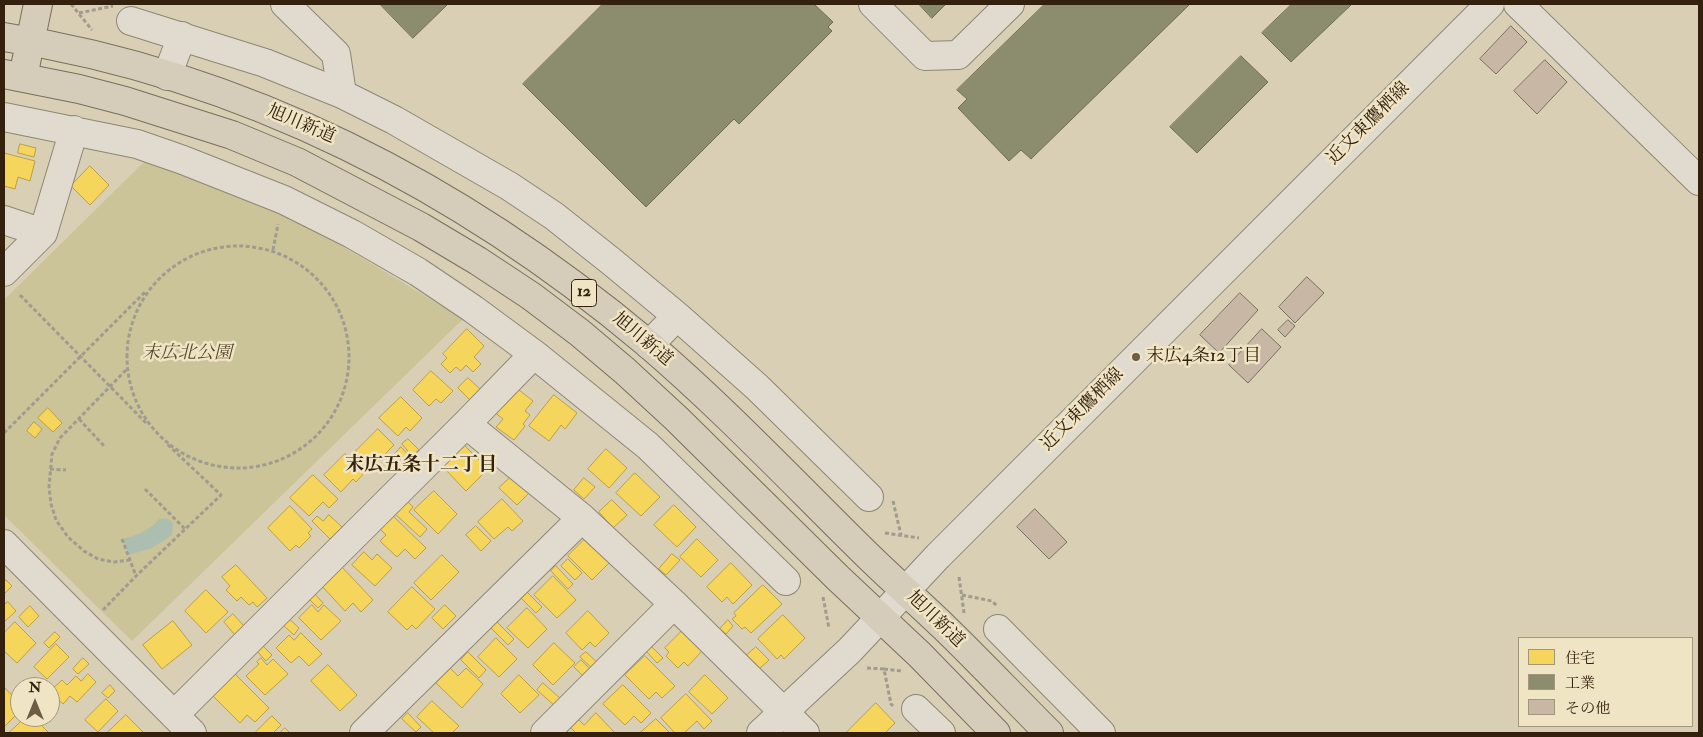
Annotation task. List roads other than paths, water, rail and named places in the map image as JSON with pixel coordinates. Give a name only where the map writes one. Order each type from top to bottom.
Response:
[{"type":"main road","points":[[13,75],[30,41],[38,4]]},
{"type":"main road","name":"旭川新道","points":[[4,37],[88,53],[167,76],[255,106],[371,157],[469,213],[594,300],[649,345],[704,394],[947,630],[1042,726]]},
{"type":"main road","name":"旭川新道","points":[[13,75],[125,101],[232,135],[297,162],[421,227],[531,296],[580,333],[678,419],[996,733]]},
{"type":"street","points":[[285,4],[336,54],[342,94]]},
{"type":"street","points":[[873,4],[925,56],[958,55],[1010,4]]},
{"type":"street","name":"近文東鷹栖線","points":[[761,733],[850,650],[905,591],[1136,357],[1490,4]]},
{"type":"street","points":[[1518,4],[1699,181]]},
{"type":"street","points":[[131,21],[265,63],[342,94],[448,150],[539,206],[612,262],[677,316],[757,387],[870,497]]},
{"type":"street","points":[[167,76],[182,36]]},
{"type":"street","points":[[4,116],[137,144],[183,160],[284,200],[352,234],[418,272],[473,309],[534,354],[648,446],[728,522],[786,581]]},
{"type":"street","points":[[4,272],[43,233],[74,130]]},
{"type":"street","points":[[4,220],[43,233]]},
{"type":"street","points":[[649,345],[677,316]]},
{"type":"street","points":[[4,544],[183,724],[534,354]]},
{"type":"street","points":[[466,424],[582,518],[674,604],[805,733]]},
{"type":"street","points":[[728,522],[755,497]]},
{"type":"street","points":[[364,733],[582,518]]},
{"type":"street","points":[[545,733],[674,604]]},
{"type":"street","points":[[998,629],[1102,733]]},
{"type":"street","points":[[1042,726],[1060,693]]},
{"type":"street","points":[[904,706],[941,733]]},
{"type":"place","name":"末広4条12丁目","points":[[1136,357]]},
{"type":"district","name":"末広五条十二丁目","points":[[421,466]]},
{"type":"park label","name":"末広北公園","points":[[187,354]]}]
